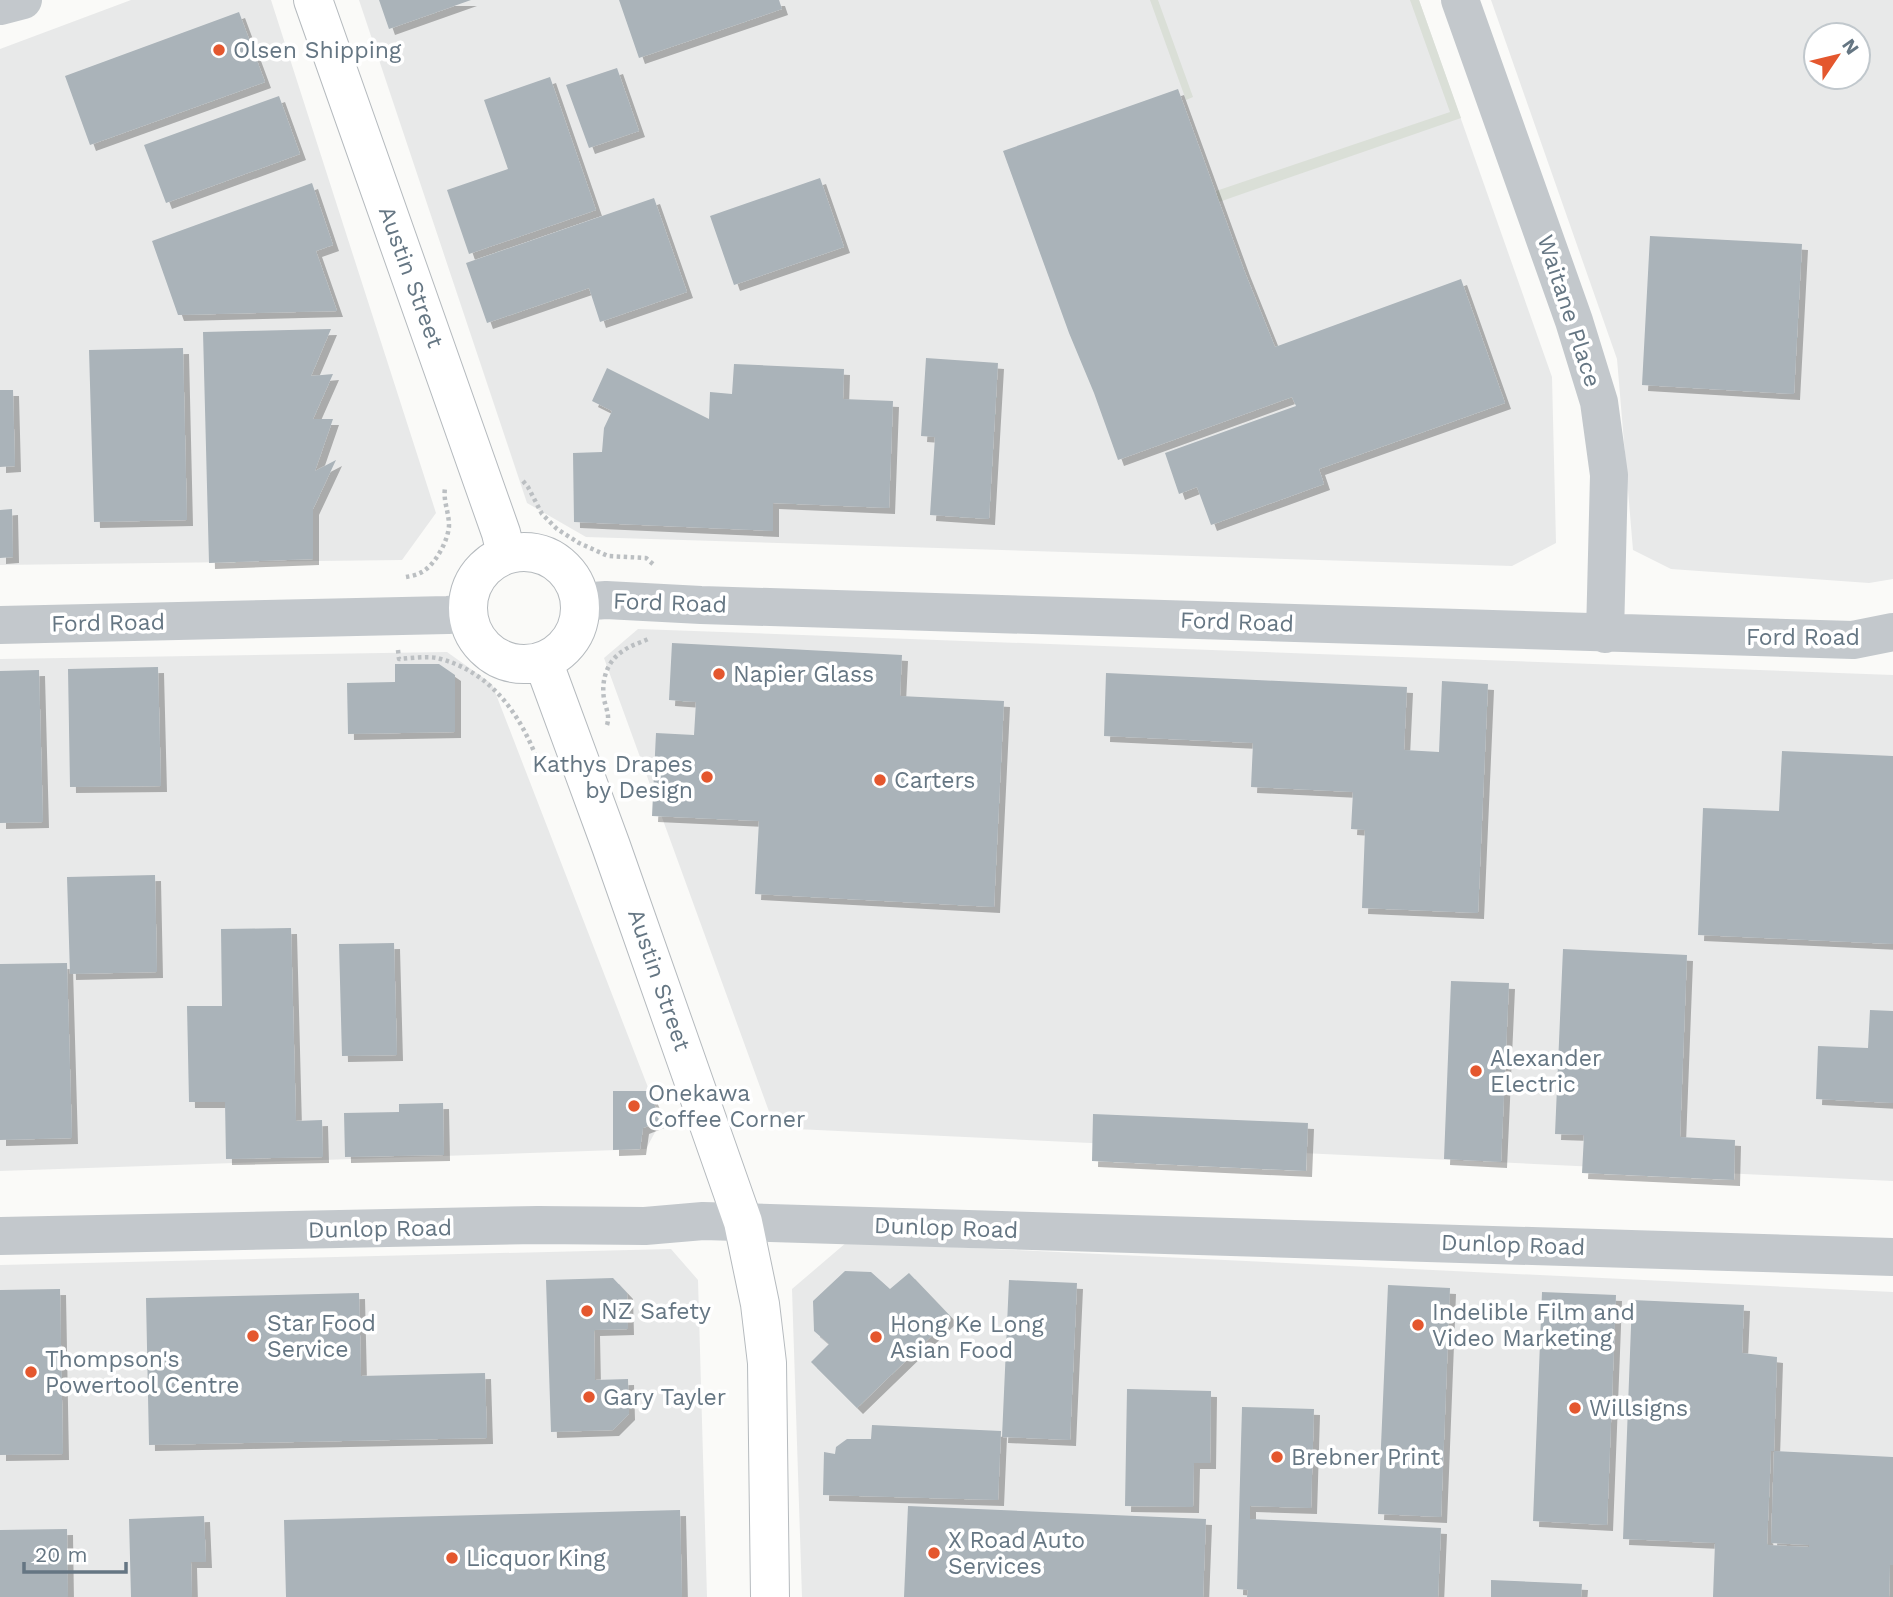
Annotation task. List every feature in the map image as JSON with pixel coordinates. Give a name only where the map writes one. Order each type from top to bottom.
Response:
[{"type":"main road","name":"Austin Street","points":[[313,0],[502,533],[506,554]]},
{"type":"main road","points":[[523,551],[555,560],[567,571],[576,586],[580,602],[579,620],[572,638],[560,652],[543,661],[509,663],[494,656],[481,645],[472,630],[468,598],[477,577],[493,561],[506,554],[523,551]]},
{"type":"main road","name":"Austin Street","points":[[543,661],[743,1222],[760,1304],[766,1363],[770,1597]]},
{"type":"street","points":[[0,6],[23,0]]},
{"type":"street","name":"Waitane Place","points":[[1460,0],[1574,321],[1599,402],[1609,475],[1605,634]]},
{"type":"street","name":"Ford Road","points":[[580,602],[606,600],[1853,640],[1893,632]]},
{"type":"street","name":"Ford Road","points":[[0,625],[468,613]]},
{"type":"street","name":"Dunlop Road","points":[[0,1236],[645,1226],[703,1221],[1893,1257]]},
{"type":"path","points":[[515,473],[528,487],[542,514],[557,529],[608,556],[646,558],[654,565]]},
{"type":"path","points":[[399,578],[424,571],[442,546],[449,529],[444,497],[446,480]]},
{"type":"path","points":[[609,717],[602,688],[606,671],[614,658],[625,649],[651,637]]},
{"type":"path","points":[[398,650],[399,659],[435,657],[464,668],[488,683],[506,701],[520,721],[539,763]]},
{"type":"shaded area","points":[[131,0],[271,0],[436,513],[402,560],[0,565],[0,49]]},
{"type":"shaded area","points":[[359,0],[1419,0],[1552,377],[1556,543],[1512,566],[586,537],[527,503]]},
{"type":"shaded area","points":[[1150,0],[1158,0],[1193,97],[1186,100]]},
{"type":"shaded area","points":[[1410,0],[1419,0],[1461,118],[1219,202],[1216,191],[1450,112]]},
{"type":"shaded area","points":[[1491,0],[1893,0],[1893,579],[1869,583],[1671,569],[1633,550],[1617,359]]},
{"type":"shaded area","points":[[638,629],[1893,675],[1893,1181],[775,1128],[604,658]]},
{"type":"shaded area","points":[[447,652],[492,684],[661,1121],[646,1149],[0,1171],[0,659]]},
{"type":"shaded area","points":[[847,1242],[1893,1292],[1893,1597],[802,1597],[792,1289]]},
{"type":"shaded area","points":[[671,1249],[698,1280],[707,1597],[0,1597],[0,1265]]},
{"type":"building","points":[[379,0],[471,0],[389,29]]},
{"type":"building","points":[[619,0],[779,0],[782,9],[639,58]]},
{"type":"building","points":[[239,12],[265,82],[90,145],[65,76]]},
{"type":"building","points":[[617,68],[639,131],[589,148],[566,85]]},
{"type":"building","points":[[550,77],[596,210],[469,254],[447,190],[508,169],[484,100]]},
{"type":"building","points":[[1178,89],[1275,347],[1461,279],[1505,403],[1319,469],[1324,484],[1211,525],[1197,487],[1179,494],[1165,453],[1296,406],[1292,397],[1118,460],[1003,151]]},
{"type":"building","points":[[279,96],[300,154],[166,203],[144,145]]},
{"type":"building","points":[[820,178],[844,247],[734,285],[710,216]]},
{"type":"building","points":[[312,183],[333,245],[316,251],[337,311],[178,315],[152,241]]},
{"type":"building","points":[[654,198],[687,292],[600,322],[589,288],[487,323],[466,263]]},
{"type":"building","points":[[1650,236],[1802,244],[1794,394],[1642,385]]},
{"type":"building","points":[[331,329],[311,376],[333,374],[313,419],[333,419],[315,471],[336,460],[313,509],[313,559],[209,563],[203,332]]},
{"type":"building","points":[[183,348],[187,520],[94,522],[89,350]]},
{"type":"building","points":[[926,358],[998,363],[989,519],[930,515],[935,437],[921,436]]},
{"type":"building","points":[[734,364],[844,369],[843,399],[893,401],[889,508],[773,503],[773,531],[574,522],[573,453],[602,452],[604,428],[612,411],[592,401],[607,368],[709,419],[710,392],[732,394]]},
{"type":"building","points":[[0,390],[13,390],[15,466],[0,467]]},
{"type":"building","points":[[12,509],[13,557],[0,558],[0,510]]},
{"type":"building","name":"Carters","points":[[672,643],[902,655],[900,696],[1004,701],[994,907],[755,894],[759,821],[652,816],[656,733],[694,735],[696,702],[669,700]]},
{"type":"building","points":[[395,664],[439,664],[455,675],[455,732],[348,734],[347,683],[395,682]]},
{"type":"building","points":[[158,667],[161,786],[70,787],[68,669]]},
{"type":"building","points":[[39,670],[43,822],[0,823],[0,671]]},
{"type":"building","points":[[1106,673],[1407,687],[1404,750],[1439,752],[1442,681],[1488,684],[1478,913],[1362,908],[1365,830],[1351,829],[1353,792],[1251,787],[1253,743],[1104,736]]},
{"type":"building","points":[[1782,751],[1893,756],[1893,944],[1698,935],[1703,808],[1779,811]]},
{"type":"building","points":[[155,875],[157,972],[70,974],[67,877]]},
{"type":"building","points":[[291,928],[296,1121],[322,1120],[323,1157],[226,1159],[225,1102],[189,1102],[187,1006],[222,1006],[221,929]]},
{"type":"building","points":[[394,943],[397,1055],[342,1056],[339,944]]},
{"type":"building","points":[[1563,949],[1687,955],[1680,1137],[1735,1140],[1734,1180],[1582,1173],[1584,1135],[1555,1134]]},
{"type":"building","points":[[67,963],[72,1138],[0,1140],[0,964]]},
{"type":"building","name":"Alexander Electric","points":[[1451,981],[1509,983],[1501,1162],[1444,1159]]},
{"type":"building","points":[[1870,1010],[1893,1011],[1893,1103],[1816,1099],[1818,1046],[1868,1048]]},
{"type":"building","name":"Onekawa Coffee Corner","points":[[613,1091],[649,1091],[661,1121],[643,1128],[640,1149],[613,1150]]},
{"type":"building","points":[[443,1103],[444,1155],[345,1157],[344,1113],[399,1112],[399,1104]]},
{"type":"building","points":[[1093,1114],[1308,1123],[1306,1171],[1092,1161]]},
{"type":"building","name":"Hong Ke Long Asian Food","points":[[845,1271],[871,1272],[890,1289],[909,1273],[951,1317],[857,1408],[811,1362],[829,1344],[814,1331],[813,1301]]},
{"type":"building","points":[[613,1278],[627,1293],[628,1329],[594,1330],[595,1380],[628,1379],[629,1414],[613,1430],[551,1432],[546,1280]]},
{"type":"building","points":[[1009,1280],[1077,1283],[1070,1440],[1002,1437]]},
{"type":"building","points":[[1388,1285],[1450,1288],[1441,1517],[1378,1514]]},
{"type":"building","name":"Thompson's Powertool Centre","points":[[60,1289],[63,1454],[0,1455],[0,1290]]},
{"type":"building","points":[[1542,1292],[1616,1295],[1607,1525],[1533,1521]]},
{"type":"building","name":"Star Food Service","points":[[359,1293],[361,1376],[485,1373],[487,1438],[149,1445],[146,1298]]},
{"type":"building","points":[[1632,1300],[1744,1305],[1742,1353],[1777,1357],[1774,1451],[1893,1457],[1893,1565],[1890,1565],[1889,1597],[1713,1597],[1715,1543],[1623,1539]],"holes":[[[1771,1451],[1774,1451],[1771,1543],[1809,1547],[1767,1545]]]},
{"type":"building","points":[[1127,1389],[1211,1391],[1210,1463],[1194,1463],[1193,1507],[1125,1506]]},
{"type":"building","name":"Brebner Print","points":[[1242,1407],[1314,1409],[1311,1508],[1250,1506],[1250,1519],[1441,1528],[1438,1597],[1247,1597],[1248,1590],[1237,1589]]},
{"type":"building","points":[[872,1425],[1001,1431],[998,1500],[823,1495],[824,1452],[835,1454],[836,1447],[847,1439],[871,1439]]},
{"type":"building","points":[[908,1506],[1206,1519],[1203,1597],[904,1597]]},
{"type":"building","name":"Licquor King","points":[[680,1510],[682,1597],[286,1597],[284,1520]]},
{"type":"building","points":[[204,1516],[206,1562],[191,1562],[192,1597],[131,1597],[129,1519]]},
{"type":"building","points":[[67,1529],[68,1597],[0,1597],[0,1530]]},
{"type":"building","points":[[1491,1580],[1582,1584],[1581,1597],[1491,1597]]},
{"type":"place","name":"Olsen Shipping","points":[[219,50]]},
{"type":"place","name":"Napier Glass","points":[[719,674]]},
{"type":"place","name":"Kathys Drapes by Design","points":[[707,777]]},
{"type":"place","name":"Carters","points":[[880,780]]},
{"type":"place","name":"Alexander Electric","points":[[1476,1071]]},
{"type":"place","name":"Onekawa Coffee Corner","points":[[634,1106]]},
{"type":"place","name":"NZ Safety","points":[[587,1311]]},
{"type":"place","name":"Indelible Film and Video Marketing","points":[[1418,1325]]},
{"type":"place","name":"Star Food Service","points":[[253,1336]]},
{"type":"place","name":"Hong Ke Long Asian Food","points":[[876,1337]]},
{"type":"place","name":"Thompson's Powertool Centre","points":[[31,1372]]},
{"type":"place","name":"Gary Tayler","points":[[589,1397]]},
{"type":"place","name":"Willsigns","points":[[1575,1408]]},
{"type":"place","name":"Brebner Print","points":[[1277,1457]]},
{"type":"place","name":"X Road Auto Services","points":[[934,1553]]},
{"type":"place","name":"Licquor King","points":[[452,1558]]}]
